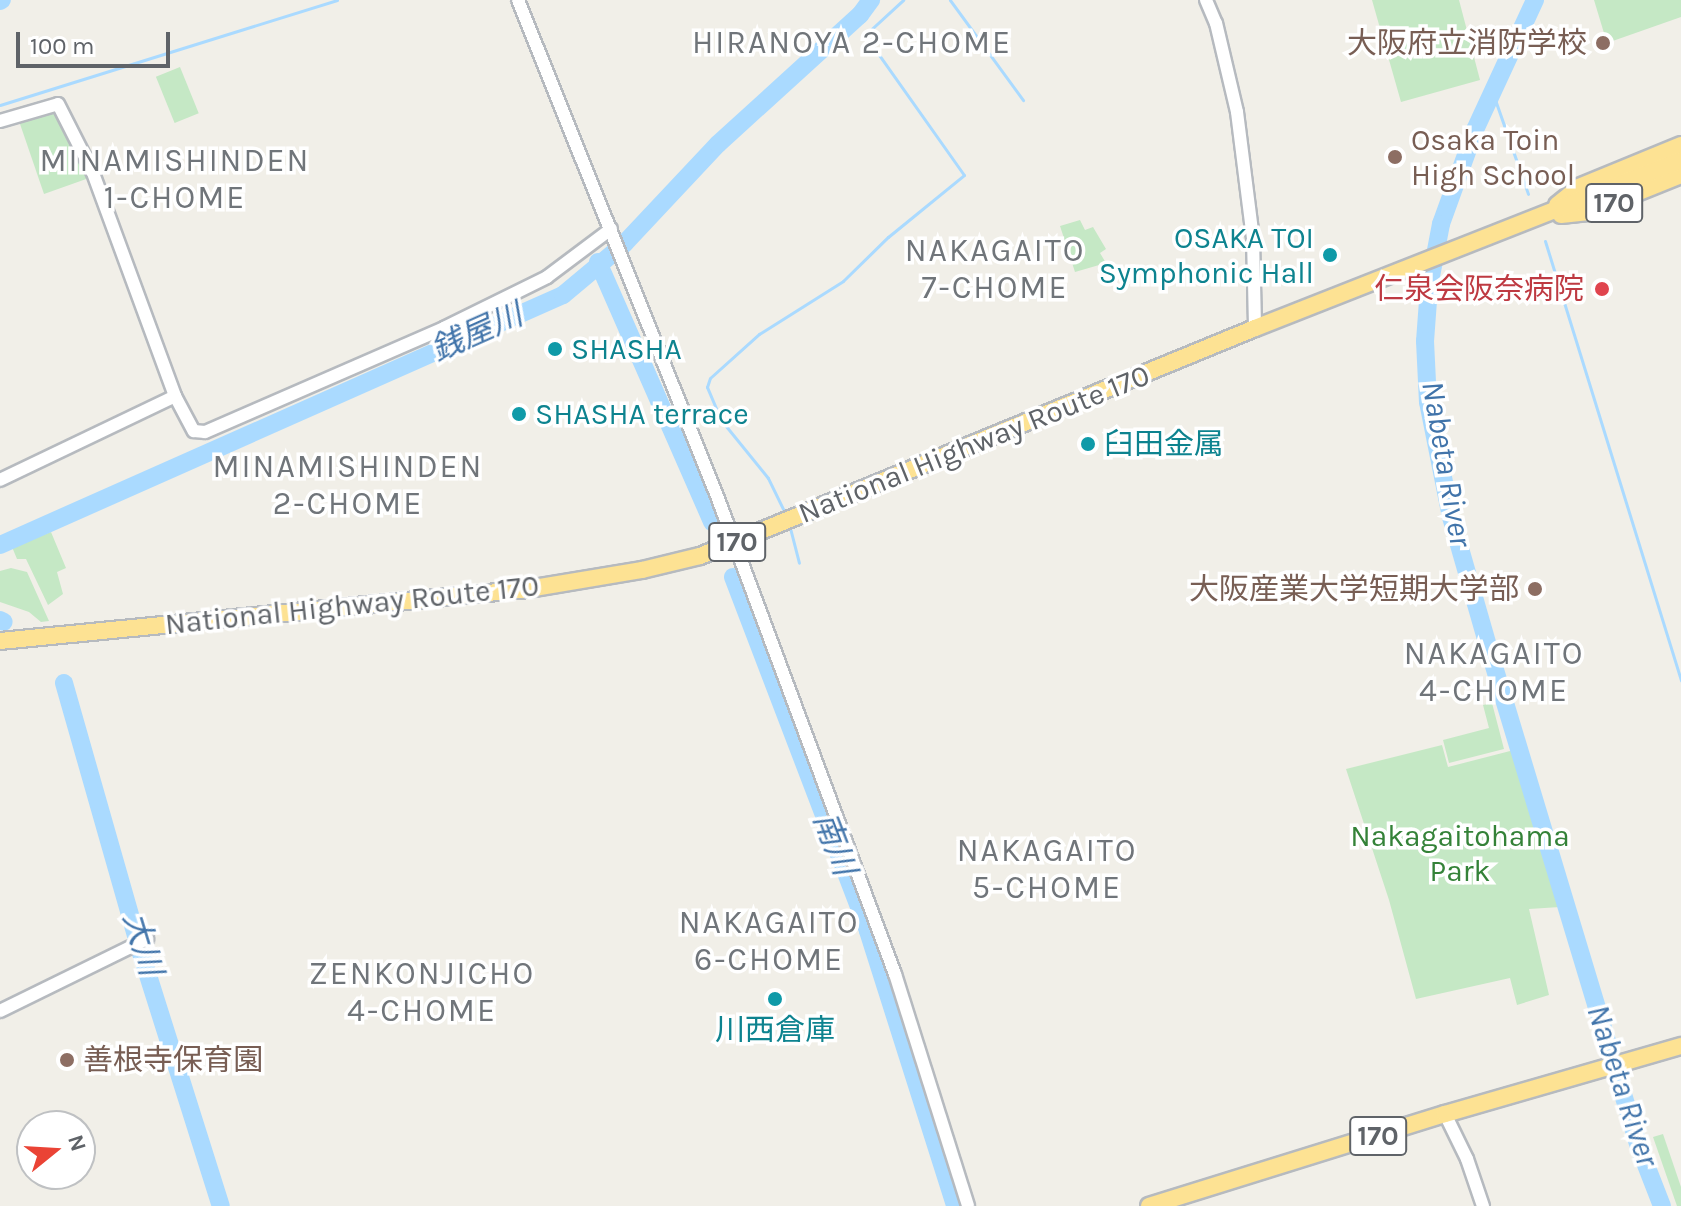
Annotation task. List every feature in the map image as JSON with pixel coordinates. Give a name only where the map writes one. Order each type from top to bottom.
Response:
[{"type":"highway","name":"170","points":[[1543,217],[1579,187],[1681,145]]},
{"type":"highway","name":"National Highway Route 170","points":[[0,641],[528,589],[642,570],[734,543],[1255,328],[1681,160]]},
{"type":"highway","name":"170","points":[[1543,217],[1589,212],[1681,175]]},
{"type":"highway","name":"170","points":[[1149,1206],[1293,1164],[1445,1114],[1681,1046]]},
{"type":"street","points":[[518,0],[734,543],[895,974],[968,1206]]},
{"type":"street","points":[[1206,0],[1224,51],[1247,184],[1255,328]]},
{"type":"street","points":[[0,121],[58,104],[93,173],[175,396],[188,426],[194,431],[205,432],[444,328],[534,283],[611,229]]},
{"type":"street","points":[[0,480],[175,396]]},
{"type":"street","points":[[0,1011],[147,939]]},
{"type":"street","points":[[1445,1114],[1467,1159],[1483,1206]]},
{"type":"green space","points":[[1372,0],[1459,0],[1480,80],[1401,102]]},
{"type":"green space","points":[[1594,0],[1681,0],[1681,17],[1607,43]]},
{"type":"green space","points":[[180,67],[199,113],[175,123],[156,77]]},
{"type":"green space","points":[[49,110],[57,113],[89,178],[44,194],[19,121]]},
{"type":"green space","points":[[1080,220],[1085,230],[1093,227],[1106,249],[1100,253],[1106,263],[1075,272],[1060,226]]},
{"type":"green space","points":[[51,532],[66,568],[57,572],[63,594],[48,605],[26,559],[17,559],[12,547]]},
{"type":"green space","points":[[11,568],[27,572],[49,621],[41,622],[29,612],[0,602],[0,571]]},
{"type":"green space","points":[[1492,703],[1504,749],[1449,763],[1443,740],[1489,728],[1483,705]]},
{"type":"green space","name":"Nakagaitohama Park","points":[[1442,745],[1448,767],[1514,750],[1560,907],[1529,909],[1549,995],[1517,1005],[1510,978],[1416,999],[1389,900],[1346,769]]},
{"type":"green space","points":[[1663,1134],[1681,1187],[1681,1206],[1677,1206],[1653,1137]]},
{"type":"waterway","points":[[0,105],[337,0]]},
{"type":"waterway","name":"銭屋川","points":[[0,545],[563,295],[624,244],[718,144],[860,15],[871,0]]},
{"type":"waterway","points":[[785,513],[768,478],[721,420],[707,387],[710,378],[759,334],[843,281],[888,237],[964,175],[865,35],[903,0]]},
{"type":"waterway","points":[[950,0],[1023,100]]},
{"type":"waterway","name":"Nabeta River","points":[[1535,0],[1475,130],[1441,224],[1429,287],[1425,341],[1428,402],[1451,517],[1490,653],[1639,1147],[1662,1206]]},
{"type":"waterway","points":[[1492,91],[1528,194]]},
{"type":"waterway","points":[[1545,241],[1681,680]]},
{"type":"waterway","name":"南川","points":[[598,262],[712,522]]},
{"type":"waterway","points":[[789,524],[799,563]]},
{"type":"waterway","name":"南川","points":[[733,577],[868,931],[955,1206]]},
{"type":"waterway","name":"大川","points":[[0,620],[4,622]]},
{"type":"waterway","name":"大川","points":[[64,683],[141,953],[221,1206]]},
{"type":"place","name":"大阪府立消防学校","points":[[1603,43]]},
{"type":"place","name":"Osaka Toin High School","points":[[1395,157]]},
{"type":"place","name":"OSAKA TOI Symphonic Hall","points":[[1330,255]]},
{"type":"place","name":"仁泉会阪奈病院","points":[[1602,289]]},
{"type":"place","name":"SHASHA","points":[[555,349]]},
{"type":"place","name":"SHASHA terrace","points":[[519,414]]},
{"type":"place","name":"臼田金属","points":[[1088,444]]},
{"type":"place","name":"大阪産業大学短期大学部","points":[[1535,589]]},
{"type":"place","name":"川西倉庫","points":[[775,999]]},
{"type":"place","name":"善根寺保育園","points":[[67,1060]]},
{"type":"district","name":"HIRANOYA 2-CHOME","points":[[852,43]]},
{"type":"district","name":"MINAMISHINDEN 1-CHOME","points":[[175,180]]},
{"type":"district","name":"NAKAGAITO 7-CHOME","points":[[995,270]]},
{"type":"district","name":"MINAMISHINDEN 2-CHOME","points":[[348,486]]},
{"type":"district","name":"NAKAGAITO 4-CHOME","points":[[1494,674]]},
{"type":"district","name":"NAKAGAITO 5-CHOME","points":[[1047,870]]},
{"type":"district","name":"NAKAGAITO 6-CHOME","points":[[769,942]]},
{"type":"district","name":"ZENKONJICHO 4-CHOME","points":[[422,994]]}]
